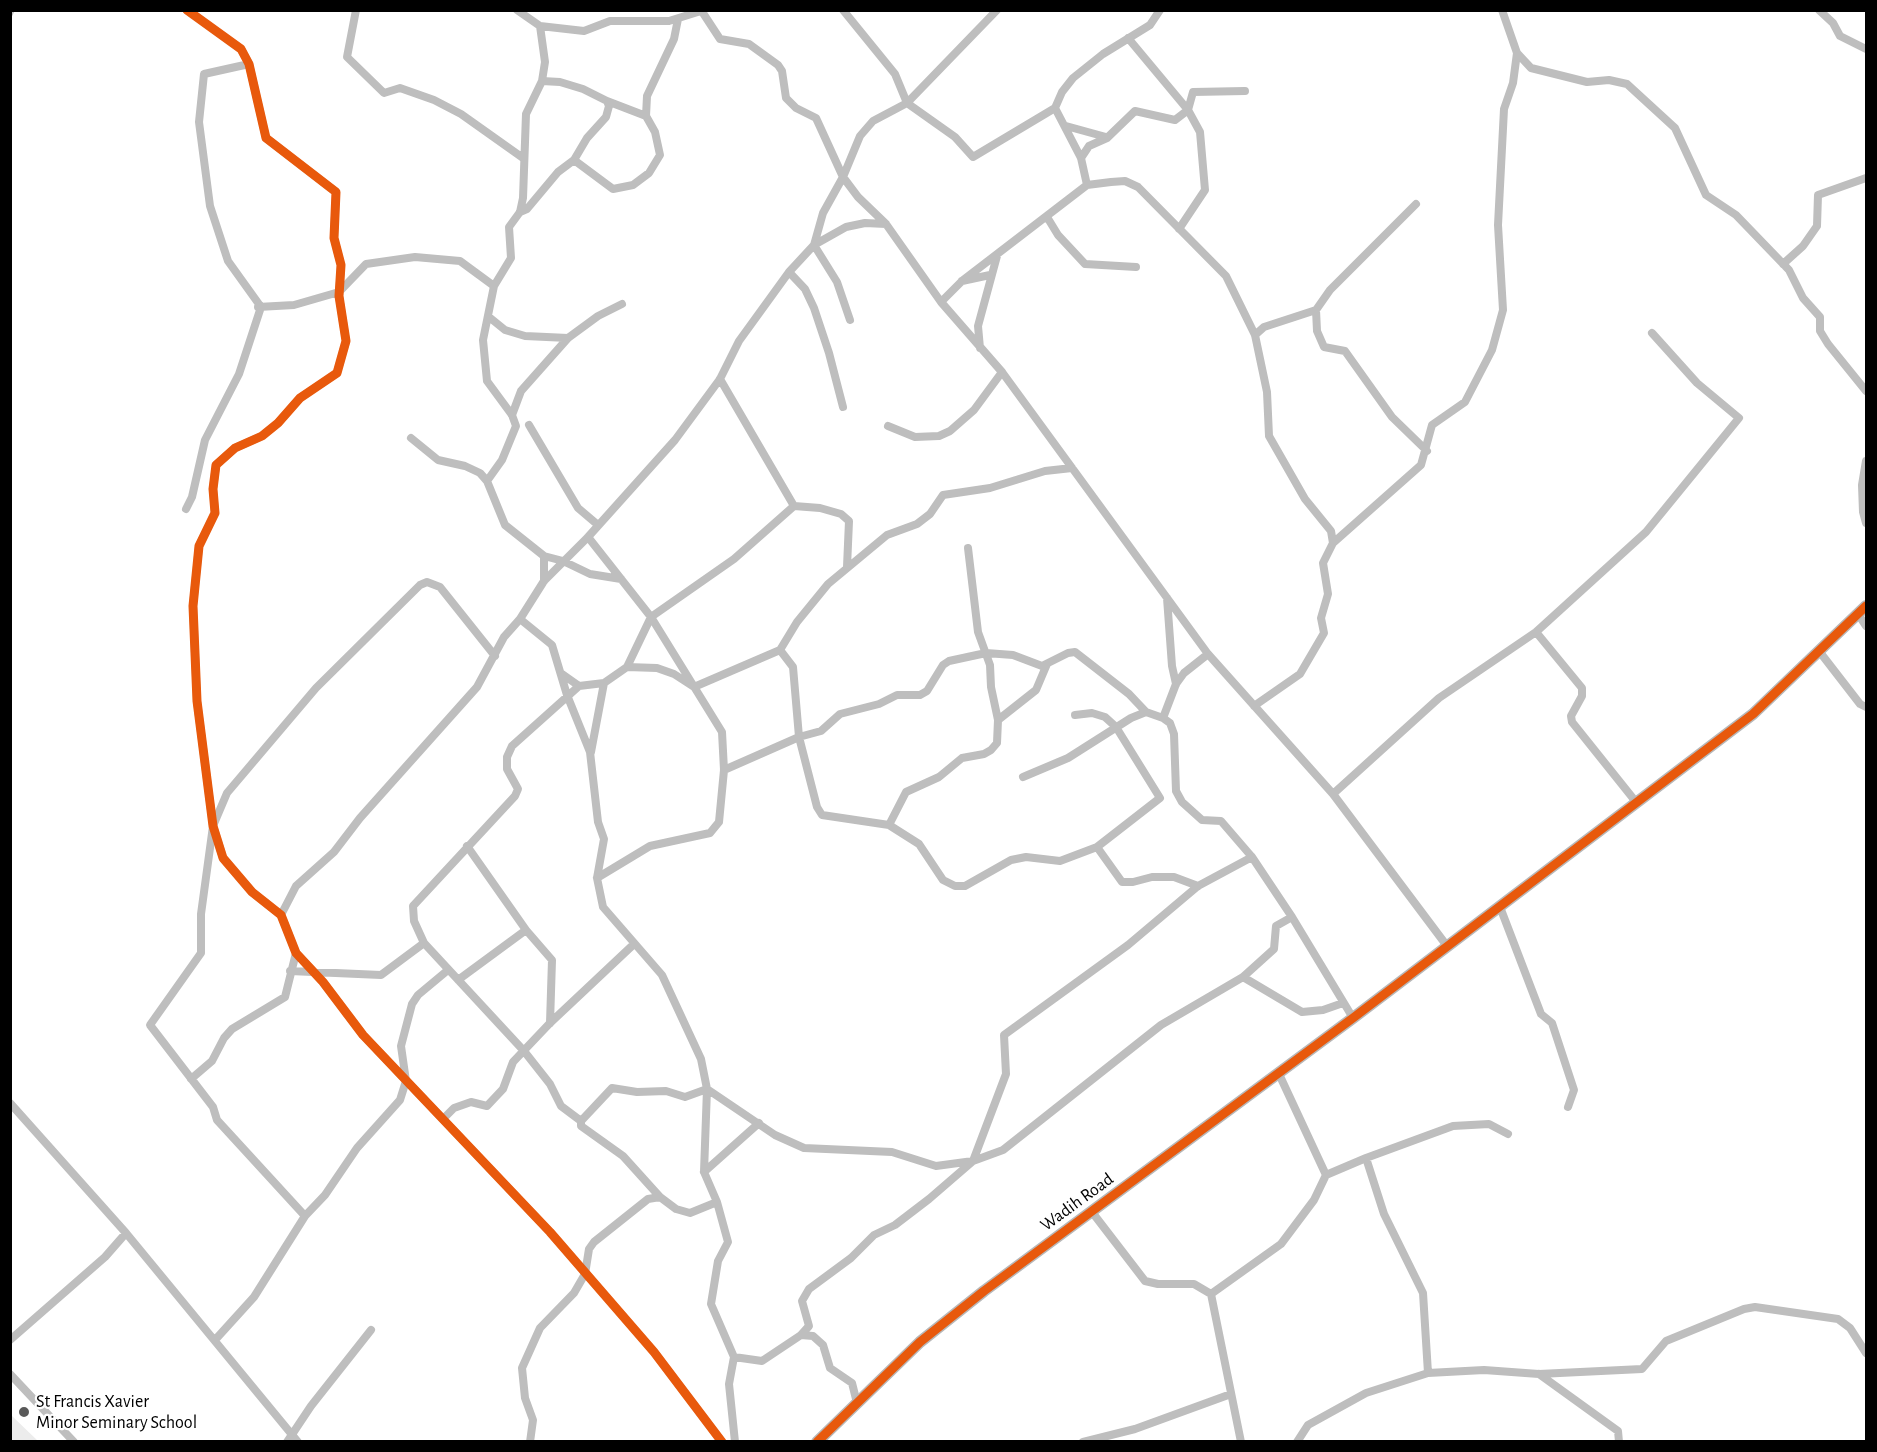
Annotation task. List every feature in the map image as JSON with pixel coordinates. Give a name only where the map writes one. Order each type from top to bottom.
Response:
[{"type":"street","points":[[187,10],[232,40],[241,49],[249,64],[266,138],[336,192],[334,238],[341,265],[339,292],[346,341],[339,370],[323,384],[300,398],[278,423],[262,436],[235,448],[216,465],[213,489],[215,513],[199,546],[193,585],[197,701],[213,825],[223,858],[252,892],[281,915],[296,953],[363,1035],[550,1232],[654,1352],[722,1442]]},
{"type":"street","points":[[356,10],[347,57],[384,93],[400,88],[434,100],[461,114],[523,158]]},
{"type":"street","points":[[517,10],[540,26],[584,31],[610,21],[678,19],[701,11],[720,39],[749,44],[778,65],[782,71],[786,98],[796,108],[816,118],[843,177],[858,197],[886,224],[940,302],[1002,372],[1208,654],[1333,794],[1447,946]]},
{"type":"street","points":[[843,10],[895,74],[907,103],[955,137],[973,157],[1055,108],[1062,92],[1073,78],[1128,38],[1150,26],[1160,10]]},
{"type":"street","points":[[850,320],[837,282],[814,245],[823,213],[843,177],[860,136],[873,121],[907,103],[997,10]]},
{"type":"street","points":[[1502,10],[1517,53],[1531,68],[1587,82],[1609,80],[1627,84],[1675,128],[1706,195],[1736,215],[1783,264],[1803,298],[1820,317],[1821,331],[1828,344],[1866,391]]},
{"type":"street","points":[[1819,10],[1833,23],[1840,36],[1866,49]]},
{"type":"street","points":[[574,160],[613,189],[621,189],[642,180],[660,155],[655,132],[646,117],[647,96],[674,39],[678,19]]},
{"type":"street","points":[[520,212],[525,174],[523,158],[526,114],[542,81],[545,62],[540,26]]},
{"type":"street","points":[[1128,38],[1188,110],[1200,132],[1206,190],[1179,229]]},
{"type":"street","points":[[1254,706],[1300,674],[1324,633],[1321,618],[1328,594],[1323,563],[1333,543],[1421,465],[1427,451],[1432,425],[1465,402],[1492,350],[1503,310],[1498,225],[1504,109],[1513,82],[1517,53]]},
{"type":"street","points":[[249,64],[204,75],[199,122],[210,206],[228,261],[260,307]]},
{"type":"street","points":[[542,81],[560,82],[646,117]]},
{"type":"street","points":[[1081,158],[1089,146],[1107,138],[1135,111],[1175,120],[1188,110],[1193,92]]},
{"type":"street","points":[[1174,93],[1245,92]]},
{"type":"street","points":[[606,117],[608,101]]},
{"type":"street","points":[[487,480],[502,460],[516,426],[512,415],[485,375],[483,340],[494,286],[511,258],[509,227],[558,172],[574,160],[587,138],[606,117],[624,108]]},
{"type":"street","points":[[1055,108],[1081,158],[1087,185]]},
{"type":"street","points":[[1066,126],[1107,138]]},
{"type":"street","points":[[1783,264],[1803,246],[1817,226],[1818,195],[1866,178]]},
{"type":"street","points":[[940,302],[962,281],[998,256],[1087,185],[1125,181],[1138,187],[1226,276],[1256,335],[1267,392],[1269,436],[1305,500],[1331,531],[1333,543]]},
{"type":"street","points":[[1256,335],[1264,327],[1316,310],[1330,290],[1416,204]]},
{"type":"street","points":[[1047,217],[1058,235],[1085,264],[1136,267]]},
{"type":"street","points":[[281,915],[296,886],[334,852],[394,779],[457,711],[495,656],[504,637],[520,619],[544,581],[588,537],[675,440],[720,379],[739,341],[789,272],[814,245],[846,227],[865,223],[886,224]]},
{"type":"street","points":[[260,307],[294,305],[339,292],[366,264],[415,256],[460,261],[494,286]]},
{"type":"street","points":[[981,348],[978,326],[990,275],[998,256]]},
{"type":"street","points":[[789,272],[805,289],[814,308],[843,407]]},
{"type":"street","points":[[962,281],[990,275]]},
{"type":"street","points":[[512,415],[521,391],[568,338],[598,316],[622,304]]},
{"type":"street","points":[[186,509],[192,497],[205,440],[239,374],[260,307]]},
{"type":"street","points":[[1316,310],[1317,332],[1324,347],[1345,351],[1392,417],[1427,451]]},
{"type":"street","points":[[489,317],[505,330],[525,336],[568,338]]},
{"type":"street","points":[[1333,794],[1439,698],[1536,632],[1646,532],[1739,418],[1697,383],[1652,333]]},
{"type":"street","points":[[888,426],[915,437],[939,436],[950,431],[974,410],[1002,372]]},
{"type":"street","points":[[720,379],[794,506]]},
{"type":"street","points":[[530,425],[578,508],[598,525]]},
{"type":"street","points":[[411,438],[438,460],[465,465],[480,473],[487,480],[505,525],[544,556],[563,561],[590,574],[621,579]]},
{"type":"street","points":[[1866,461],[1862,485],[1863,512],[1866,523]]},
{"type":"street","points":[[694,687],[780,650],[803,614],[828,584],[887,535],[917,524],[930,514],[943,495],[990,488],[1045,471],[1072,468]]},
{"type":"street","points":[[717,1202],[690,1213],[676,1209],[660,1197],[623,1156],[581,1126],[580,1121],[561,1106],[550,1084],[524,1051],[424,943],[414,921],[413,906],[516,796],[518,789],[507,769],[507,757],[512,746],[579,686],[604,683],[627,667],[651,617],[734,559],[794,506],[820,508],[842,514],[849,521],[847,567]]},
{"type":"street","points":[[588,537],[651,617],[722,732],[724,770],[719,822],[710,832],[650,846],[597,878]]},
{"type":"street","points":[[889,825],[906,792],[939,777],[962,758],[984,754],[997,743],[999,720],[986,652],[978,632],[968,548]]},
{"type":"street","points":[[544,556],[544,581]]},
{"type":"street","points":[[305,1216],[217,1120],[213,1107],[150,1025],[201,952],[201,914],[213,825],[228,793],[316,688],[420,585],[427,582],[440,586],[495,656]]},
{"type":"street","points":[[1167,597],[1172,666],[1176,684]]},
{"type":"street","points":[[1862,610],[1866,626]]},
{"type":"street","name":"Wadih Road","points":[[817,1442],[920,1342],[1279,1074],[1753,714],[1862,610]]},
{"type":"street","points":[[520,619],[552,645],[567,695],[590,752],[598,822],[604,839],[597,878],[603,907],[662,975],[701,1059],[707,1089],[704,1172],[717,1202],[728,1242],[718,1261],[711,1304],[734,1358],[729,1384],[735,1442]]},
{"type":"street","points":[[1536,632],[1582,688],[1582,696],[1571,716],[1572,722],[1636,801]]},
{"type":"street","points":[[780,650],[793,667],[799,737],[817,807],[822,815],[889,825],[919,844],[943,880],[955,886],[965,886],[1011,860],[1026,857],[1060,861],[1097,847],[1160,798],[1176,791]]},
{"type":"street","points":[[1819,651],[1860,704],[1866,707]]},
{"type":"street","points":[[724,770],[799,737],[821,731],[840,714],[879,704],[897,694],[920,695],[927,691],[943,665],[949,661],[986,652],[1013,655],[1036,666],[1047,664],[1068,653],[1075,652],[1129,694],[1146,712],[1170,723],[1174,734],[1176,791],[1182,802],[1203,820],[1221,821],[1252,857],[1292,917],[1353,1018]]},
{"type":"street","points":[[1163,718],[1176,684],[1189,668],[1208,654]]},
{"type":"street","points":[[999,720],[1036,690],[1047,664]]},
{"type":"street","points":[[627,667],[657,668],[674,674],[694,687]]},
{"type":"street","points":[[562,674],[579,686]]},
{"type":"street","points":[[590,752],[604,683]]},
{"type":"street","points":[[1023,777],[1068,758],[1116,727],[1146,712]]},
{"type":"street","points":[[1075,715],[1092,713],[1106,717],[1116,727],[1160,798]]},
{"type":"street","points":[[467,846],[526,930],[552,960],[550,1023]]},
{"type":"street","points":[[1097,847],[1122,882],[1152,877],[1174,877],[1198,886]]},
{"type":"street","points":[[734,1358],[762,1361],[774,1356],[801,1335],[809,1326],[802,1301],[809,1289],[850,1258],[874,1235],[896,1225],[973,1161],[1006,1074],[1004,1035],[1128,945],[1198,886],[1252,857]]},
{"type":"street","points":[[1500,907],[1541,1014],[1551,1023],[1574,1090],[1568,1107]]},
{"type":"street","points":[[707,1089],[784,1140],[804,1148],[892,1152],[936,1166],[973,1161],[1003,1150],[1161,1025],[1243,977],[1274,948],[1276,926],[1292,917]]},
{"type":"street","points":[[458,980],[526,930]]},
{"type":"street","points":[[290,971],[381,975],[424,943]]},
{"type":"street","points":[[444,1119],[454,1108],[471,1102],[487,1106],[503,1089],[513,1062],[550,1023],[634,944]]},
{"type":"street","points":[[191,1078],[212,1061],[224,1038],[232,1029],[285,997],[296,953]]},
{"type":"street","points":[[215,1340],[254,1297],[305,1216],[325,1195],[357,1148],[400,1100],[406,1081],[401,1046],[412,1004],[418,995],[448,970]]},
{"type":"street","points":[[1243,977],[1302,1012],[1323,1010],[1343,1003]]},
{"type":"street","points":[[1279,1074],[1326,1175]]},
{"type":"street","points":[[580,1121],[612,1088],[637,1092],[666,1091],[685,1097],[707,1089]]},
{"type":"street","points":[[10,1103],[126,1233],[293,1439],[311,1406],[370,1330]]},
{"type":"street","points":[[704,1172],[759,1123]]},
{"type":"street","points":[[1211,1294],[1281,1244],[1314,1200],[1326,1175],[1454,1126],[1489,1124],[1508,1134]]},
{"type":"street","points":[[1366,1158],[1384,1215],[1423,1293],[1428,1373]]},
{"type":"street","points":[[530,1442],[533,1420],[525,1398],[522,1368],[540,1328],[574,1293],[585,1274],[590,1249],[594,1242],[648,1199],[660,1197]]},
{"type":"street","points":[[1092,1212],[1145,1281],[1158,1284],[1194,1284],[1211,1294],[1241,1442]]},
{"type":"street","points":[[10,1340],[105,1257],[126,1233]]},
{"type":"street","points":[[1297,1442],[1308,1425],[1358,1398],[1428,1373],[1484,1370],[1539,1374],[1642,1369],[1666,1341],[1744,1309],[1755,1307],[1838,1319],[1850,1328],[1866,1353]]},
{"type":"street","points":[[801,1335],[813,1336],[823,1345],[830,1368],[852,1383],[856,1403]]},
{"type":"street","points":[[10,1374],[74,1442]]},
{"type":"street","points":[[1539,1374],[1618,1431],[1619,1442]]},
{"type":"street","points":[[1083,1442],[1135,1429],[1231,1394]]},
{"type":"shaded area","points":[[11,1415],[38,1441],[11,1441]]},
{"type":"waterway","points":[[10,18],[14,10]]},
{"type":"cycle path","points":[[187,10],[241,49],[249,64],[266,138],[336,192],[334,238],[341,265],[339,296],[346,341],[337,373],[300,398],[278,423],[262,436],[235,448],[216,465],[213,489],[215,513],[199,546],[193,606],[197,701],[213,826],[223,858],[252,892],[281,915],[296,953],[323,982],[363,1035],[550,1232],[654,1352],[722,1442]]},
{"type":"cycle path","points":[[817,1442],[920,1342],[984,1291],[1353,1018],[1753,714],[1866,606]]},
{"type":"place","name":"St Francis Xavier Minor Seminary School","points":[[24,1412]]}]
